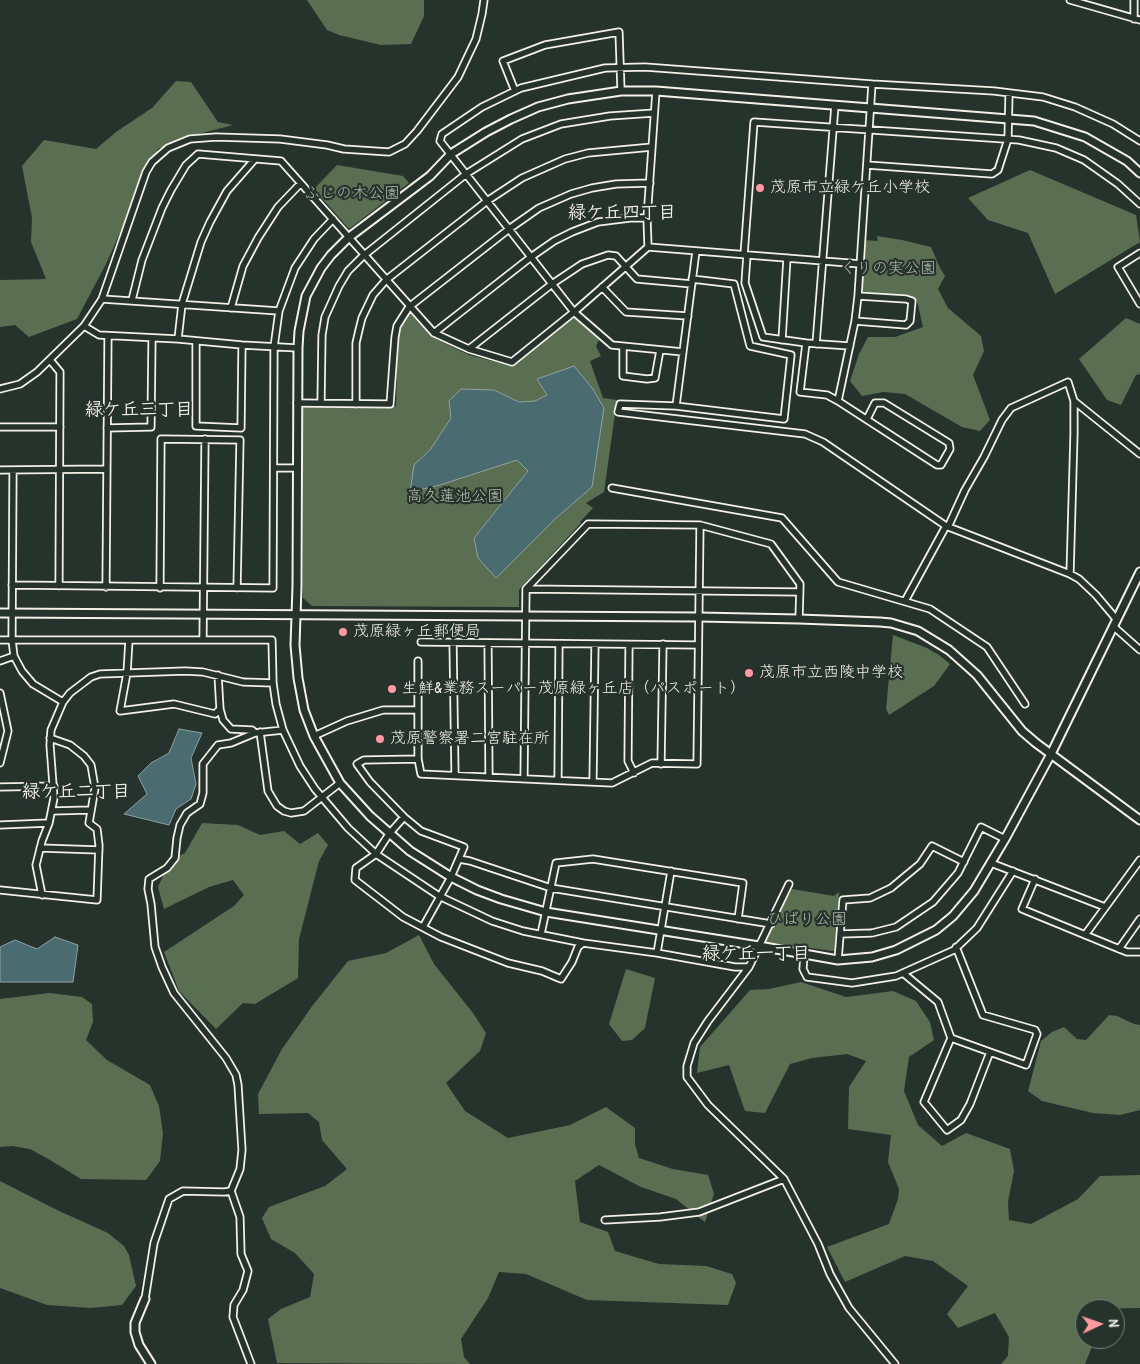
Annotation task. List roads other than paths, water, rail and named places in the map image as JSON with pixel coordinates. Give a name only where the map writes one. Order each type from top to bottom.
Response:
[{"type":"street","points":[[0,389],[20,384],[38,372],[84,326],[102,299],[143,178],[152,162],[168,148],[190,139],[216,137],[280,139],[344,149],[389,152],[405,144],[458,77],[476,39],[484,0]]},
{"type":"street","points":[[1070,0],[1137,19],[1134,0]]},
{"type":"street","points":[[515,91],[503,61],[545,45],[619,32],[621,91]]},
{"type":"street","points":[[683,352],[612,346],[574,312],[440,141],[442,134],[482,108],[515,91],[530,86],[605,68],[645,67],[1043,97],[1075,107],[1113,124],[1140,141]]},
{"type":"street","points":[[838,401],[855,321],[858,296],[872,84]]},
{"type":"street","points":[[1140,173],[1127,161],[1086,137],[1034,121],[656,91],[621,91],[568,99],[538,107],[511,119],[451,154],[430,176],[348,238],[326,262],[313,281],[306,296],[299,331],[298,348],[297,614],[295,645],[298,678],[304,710],[314,736],[322,754],[340,783],[389,834],[410,851],[451,877],[501,899],[546,912],[838,960],[872,957],[896,950],[936,930],[953,916],[974,891],[1005,839],[1051,754],[1140,572]]},
{"type":"street","points":[[648,247],[647,218],[656,91]]},
{"type":"street","points":[[867,166],[992,174],[998,170],[1008,139],[1009,93]]},
{"type":"street","points":[[816,344],[835,105]]},
{"type":"street","points":[[321,403],[322,335],[326,317],[338,286],[348,271],[363,256],[466,174],[522,139],[561,124],[610,116],[654,113]]},
{"type":"street","points":[[850,346],[806,343],[763,337],[745,283],[745,255],[754,122],[1019,140],[1056,148],[1084,160],[1118,184],[1140,204]]},
{"type":"street","points":[[356,404],[356,343],[358,330],[373,295],[386,280],[487,201],[522,178],[588,152],[652,148]]},
{"type":"street","points":[[132,300],[142,260],[171,190],[186,165],[198,154],[281,162],[363,256],[434,333],[469,349],[512,362],[574,312],[648,247],[861,264]]},
{"type":"street","points":[[178,339],[182,304],[198,250],[210,222],[227,191],[255,159]]},
{"type":"street","points":[[297,404],[390,404],[395,337],[398,326],[409,307],[539,208],[571,194],[616,184],[650,183]]},
{"type":"street","points":[[231,308],[243,266],[258,238],[278,207],[300,184]]},
{"type":"street","points":[[434,333],[554,241],[598,222],[647,218]]},
{"type":"street","points":[[12,585],[273,588],[274,346],[279,311],[295,268],[314,239],[333,220]]},
{"type":"street","points":[[676,406],[696,251]]},
{"type":"street","points":[[469,349],[552,284],[582,264],[608,255],[616,256],[637,279],[734,284],[750,346],[791,354],[784,419],[676,406],[620,404],[618,412],[805,434],[823,442],[947,526],[1079,579],[1096,595],[1115,623],[1140,650]]},
{"type":"street","points":[[1139,255],[1118,266],[1140,304]]},
{"type":"street","points":[[782,340],[787,258]]},
{"type":"street","points":[[602,287],[626,312],[688,316]]},
{"type":"street","points":[[855,321],[906,325],[910,321],[912,301],[858,296]]},
{"type":"street","points":[[102,299],[279,311]]},
{"type":"street","points":[[84,326],[99,335],[108,336],[298,348]]},
{"type":"street","points":[[106,587],[108,336]]},
{"type":"street","points":[[108,428],[151,427],[152,338]]},
{"type":"street","points":[[196,342],[196,426],[241,428],[242,345]]},
{"type":"street","points":[[806,343],[800,392],[827,395],[937,465],[941,465],[950,449],[949,444],[884,402],[875,403],[867,420]]},
{"type":"street","points":[[623,347],[623,376],[655,378],[660,350]]},
{"type":"street","points":[[50,360],[60,372],[59,586]]},
{"type":"street","points":[[906,601],[1002,420],[1011,408],[1068,382],[1074,401],[1070,574]]},
{"type":"street","points":[[1074,401],[1140,454]]},
{"type":"street","points":[[0,427],[60,427]]},
{"type":"street","points":[[160,588],[161,439],[205,439],[240,440],[237,588]]},
{"type":"street","points":[[203,640],[205,439]]},
{"type":"street","points":[[274,468],[297,468]]},
{"type":"street","points":[[0,470],[107,469]]},
{"type":"street","points":[[13,470],[12,640],[14,656],[22,671],[33,684],[63,702]]},
{"type":"street","points":[[612,488],[782,518],[838,582],[930,609],[988,647],[1025,704]]},
{"type":"street","points":[[524,778],[526,589],[588,524],[700,525],[771,544],[800,584],[799,619]]},
{"type":"street","points":[[418,661],[418,760],[421,774],[612,783],[652,764],[697,764],[700,525]]},
{"type":"street","points":[[526,589],[800,592]]},
{"type":"street","points":[[0,613],[698,617],[880,622],[904,627],[926,636],[949,650],[977,675],[1022,731],[1140,820]]},
{"type":"street","points":[[0,640],[272,640],[273,684],[283,730],[300,766],[321,797],[348,828],[376,854],[439,896],[492,921],[584,943],[658,953],[735,967],[749,967]]},
{"type":"street","points":[[129,640],[120,711],[174,704],[215,714],[220,709]]},
{"type":"street","points":[[421,642],[698,645]]},
{"type":"street","points":[[453,642],[455,775]]},
{"type":"street","points":[[488,643],[489,777]]},
{"type":"street","points":[[558,780],[559,644]]},
{"type":"street","points":[[593,782],[595,644]]},
{"type":"street","points":[[629,644],[628,761],[634,773]]},
{"type":"street","points":[[661,764],[663,644]]},
{"type":"street","points":[[0,661],[14,656]]},
{"type":"street","points":[[42,895],[36,865],[49,823],[54,798],[51,730],[63,702],[70,692],[91,677],[100,674],[185,671],[218,675],[243,682],[273,684]]},
{"type":"street","points":[[218,675],[220,709],[224,720],[231,729],[252,730],[258,733]]},
{"type":"street","points":[[0,692],[8,730],[0,763]]},
{"type":"street","points":[[314,736],[347,721],[383,710],[418,710]]},
{"type":"street","points":[[251,1364],[233,1317],[234,1305],[243,1290],[248,1271],[241,1254],[240,1217],[231,1191],[240,1170],[242,1150],[242,1129],[236,1075],[226,1058],[174,993],[155,947],[148,889],[150,879],[167,868],[176,858],[180,825],[187,813],[200,804],[204,793],[203,764],[218,745],[231,743],[258,733],[283,730]]},
{"type":"street","points":[[258,733],[268,791],[277,806],[284,811],[297,812],[304,810],[340,783]]},
{"type":"street","points":[[0,890],[97,900],[99,850],[97,829],[89,823],[95,788],[91,765],[84,756],[70,746],[50,738]]},
{"type":"street","points":[[418,760],[364,760],[357,764],[370,782],[404,817],[421,831],[464,846],[451,877],[423,927]]},
{"type":"street","points":[[0,787],[54,786]]},
{"type":"street","points":[[52,811],[91,810]]},
{"type":"street","points":[[404,817],[389,834],[376,854],[356,868],[355,880],[403,917],[441,937],[508,963],[542,971],[561,979],[572,962],[578,947],[584,943]]},
{"type":"street","points":[[0,825],[49,823]]},
{"type":"street","points":[[840,934],[872,934],[896,927],[932,902],[958,873],[981,827],[1005,839]]},
{"type":"street","points":[[838,960],[843,900],[870,898],[891,888],[920,864],[932,846],[964,862]]},
{"type":"street","points":[[40,848],[99,850]]},
{"type":"street","points":[[459,859],[551,888],[771,924]]},
{"type":"street","points":[[541,934],[556,863],[593,859],[743,884],[738,919]]},
{"type":"street","points":[[1085,935],[1140,860]]},
{"type":"street","points":[[991,863],[1105,907]]},
{"type":"street","points":[[658,953],[670,871]]},
{"type":"street","points":[[804,954],[803,969],[806,977],[852,983],[896,976],[931,961],[956,947],[977,928],[1012,871]]},
{"type":"street","points":[[1035,879],[1022,909],[1127,952],[1140,952]]},
{"type":"street","points":[[789,884],[749,967],[708,1021],[694,1043],[686,1073],[708,1105],[784,1179],[818,1244],[830,1274],[849,1308],[895,1364]]},
{"type":"street","points":[[1119,949],[1140,919]]},
{"type":"street","points":[[951,1038],[1026,1065],[1037,1034],[1035,1030],[984,1015],[956,947]]},
{"type":"street","points":[[903,973],[938,1002],[951,1038],[924,1102],[948,1130],[961,1120],[970,1104],[990,1052]]},
{"type":"street","points":[[605,1220],[660,1218],[699,1212],[784,1179]]},
{"type":"street","points":[[151,1364],[139,1345],[135,1332],[135,1323],[145,1299],[154,1243],[169,1199],[184,1191],[231,1191]]},
{"type":"water","points":[[574,366],[592,388],[604,408],[592,487],[555,519],[496,578],[478,558],[474,538],[528,471],[517,460],[440,485],[410,492],[414,465],[430,450],[451,418],[449,401],[461,389],[494,390],[519,402],[535,401],[547,395],[537,379]]},
{"type":"water","points":[[179,729],[202,733],[191,758],[196,784],[191,799],[176,809],[169,825],[124,814],[147,794],[138,776],[151,763],[169,753]]},
{"type":"water","points":[[55,937],[78,945],[73,982],[0,982],[0,947],[15,940],[37,949]]},
{"type":"place","name":"茂原市立緑ケ丘小学校","points":[[760,188]]},
{"type":"place","name":"茂原緑ヶ丘郵便局","points":[[343,632]]},
{"type":"place","name":"茂原市立西陵中学校","points":[[749,673]]},
{"type":"place","name":"生鮮&業務スーパー茂原緑ヶ丘店（パスポート）","points":[[392,689]]},
{"type":"place","name":"茂原警察署二宮駐在所","points":[[380,739]]},
{"type":"district","name":"緑ケ丘四丁目","points":[[622,213]]},
{"type":"district","name":"緑ケ丘三丁目","points":[[139,410]]},
{"type":"district","name":"緑ケ丘二丁目","points":[[76,792]]},
{"type":"district","name":"緑ケ丘一丁目","points":[[756,954]]},
{"type":"park label","name":"ふじの木公園","points":[[352,194]]},
{"type":"park label","name":"くりの実公園","points":[[888,269]]},
{"type":"park label","name":"高久蓮池公園","points":[[455,497]]},
{"type":"park label","name":"ひばり公園","points":[[807,920]]}]
